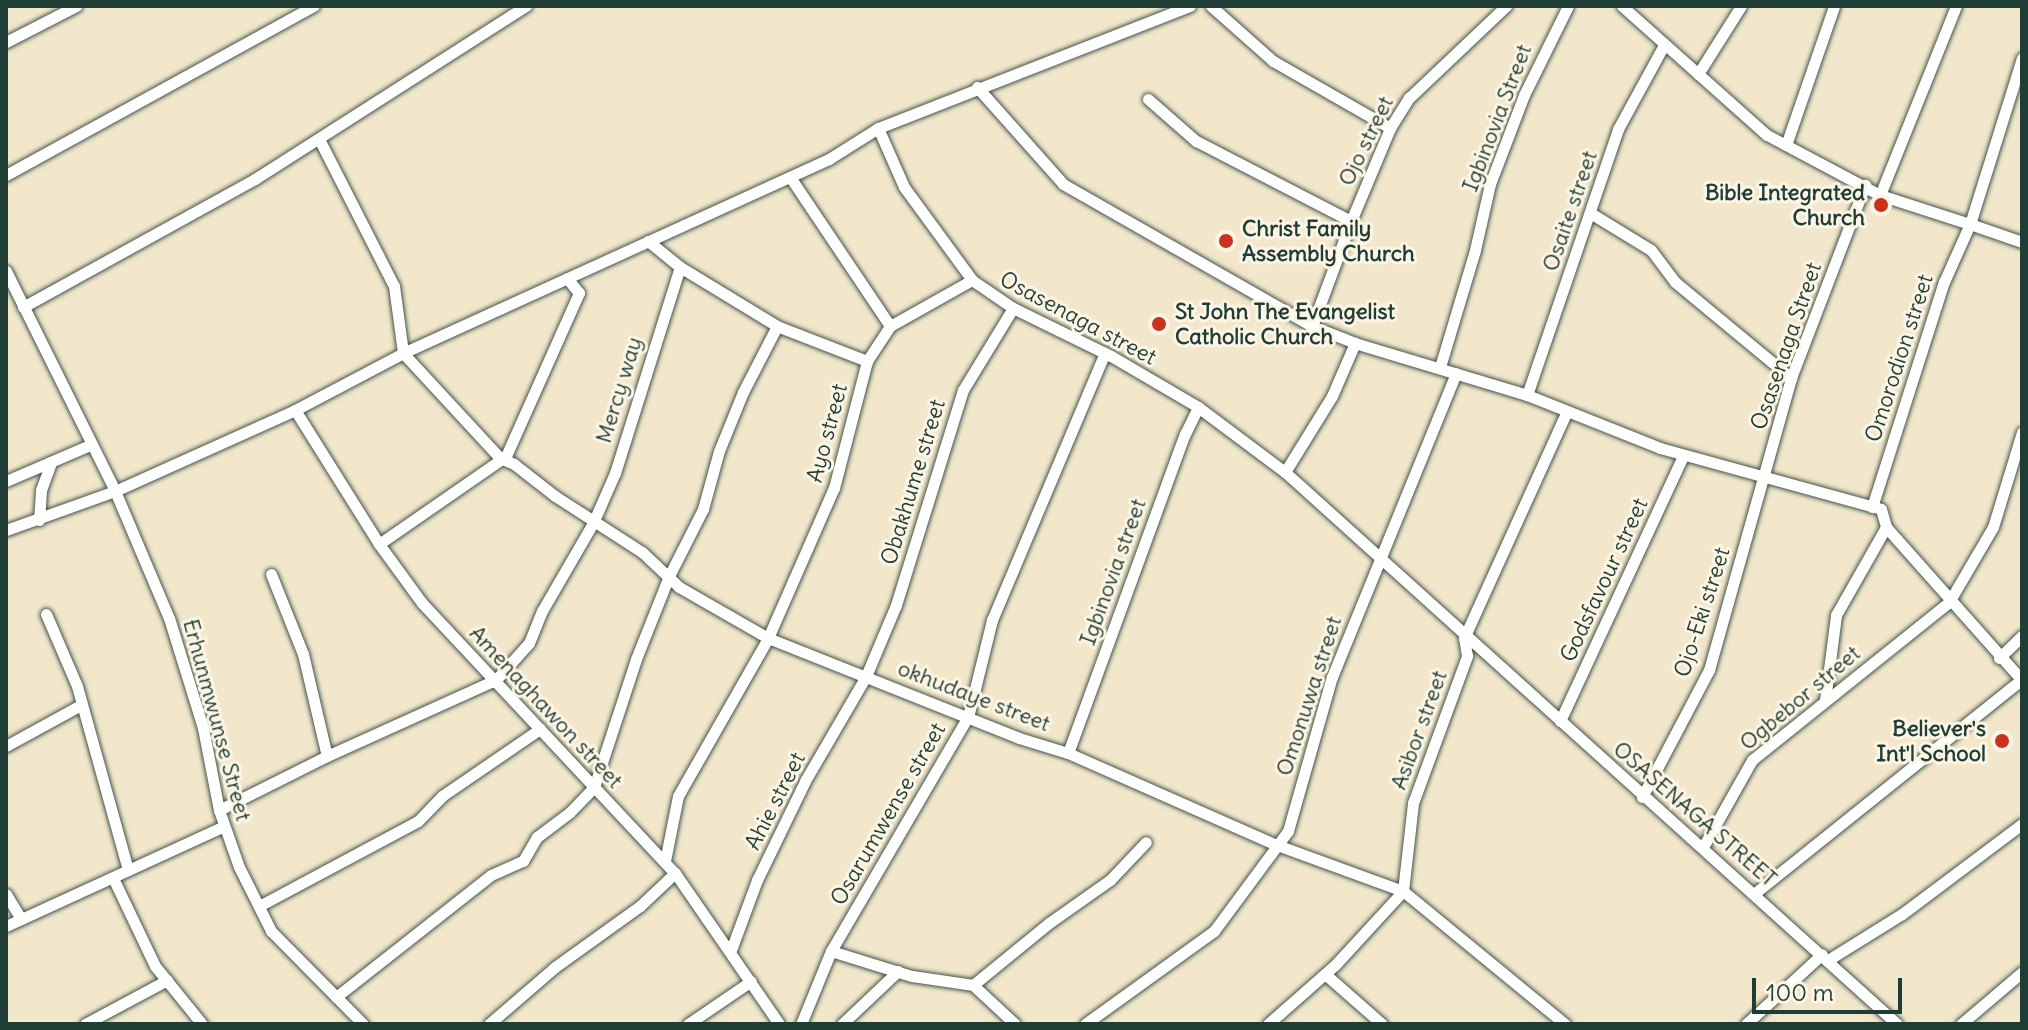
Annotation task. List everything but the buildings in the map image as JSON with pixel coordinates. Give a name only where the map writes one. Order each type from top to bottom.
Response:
[{"type":"street","points":[[6,42],[76,6]]},
{"type":"street","points":[[6,175],[314,6]]},
{"type":"street","points":[[23,307],[255,179],[526,6]]},
{"type":"street","points":[[6,530],[115,491],[295,410],[403,353],[829,159],[878,128],[1190,6]]},
{"type":"street","points":[[1211,6],[1273,61],[1390,128]]},
{"type":"street","name":"Ojo street","points":[[1312,326],[1390,128],[1409,98],[1506,6]]},
{"type":"street","name":"Igbinovia Street","points":[[1440,367],[1475,250],[1490,184],[1524,95],[1568,6]]},
{"type":"street","points":[[1622,6],[1767,135],[1880,195],[2022,242]]},
{"type":"street","points":[[1698,74],[1741,6]]},
{"type":"street","points":[[1786,145],[1834,6]]},
{"type":"street","points":[[1880,195],[1956,6]]},
{"type":"street","name":"Osaite street","points":[[1527,395],[1592,214],[1618,129],[1664,45]]},
{"type":"street","name":"Omorodion street","points":[[1872,507],[1944,282],[1970,224],[2022,58]]},
{"type":"street","points":[[977,87],[1063,184],[1312,326],[1355,343],[1527,395],[1683,456],[1881,509],[1886,527],[1949,602],[2022,680],[1755,893]]},
{"type":"street","points":[[1148,99],[1196,141],[1351,221]]},
{"type":"street","name":"Osasenaga street","points":[[878,128],[904,187],[972,280],[1013,308],[1105,353],[1198,407],[1285,472],[1378,559]]},
{"type":"street","points":[[319,139],[394,286],[403,353]]},
{"type":"street","points":[[790,177],[890,326]]},
{"type":"street","name":"Osasenaga Street","points":[[1765,476],[1791,378],[1865,185]]},
{"type":"street","points":[[1592,214],[1651,250],[1675,282],[1791,378]]},
{"type":"street","points":[[648,241],[680,267],[777,326],[867,361]]},
{"type":"street","name":"Mercy way","points":[[494,682],[529,643],[542,611],[593,523],[615,473],[680,267]]},
{"type":"street","name":"Erhunmwunse Street","points":[[6,271],[115,491],[169,618],[203,728],[219,810],[259,906],[271,931],[363,1024]]},
{"type":"street","points":[[379,544],[506,456],[579,293],[567,278]]},
{"type":"street","name":"Ayo street","points":[[665,861],[678,796],[768,638],[834,488],[867,361],[890,326],[972,280]]},
{"type":"street","name":"Obakhume street","points":[[866,676],[896,605],[963,390],[1013,308]]},
{"type":"street","points":[[336,997],[491,875],[523,861],[537,837],[570,812],[594,787],[636,659],[669,576],[703,509],[719,451],[743,392],[777,326]]},
{"type":"street","points":[[1285,472],[1332,396],[1355,343]]},
{"type":"street","name":"okhudaye street","points":[[403,353],[500,458],[514,464],[593,523],[642,552],[679,587],[768,638],[1068,753],[1277,845],[1403,891],[1565,1024]]},
{"type":"street","name":"Osarumwense street","points":[[801,1024],[831,951],[968,717],[992,620],[1105,353]]},
{"type":"street","name":"Omonuwa street","points":[[1085,1024],[1214,931],[1288,831],[1332,677],[1456,373]]},
{"type":"street","name":"Igbinovia street","points":[[1068,753],[1185,434],[1198,407]]},
{"type":"street","name":"Amenaghawon street","points":[[295,410],[379,544],[422,603],[665,861],[731,950],[779,1024]]},
{"type":"street","name":"Asibor street","points":[[1403,891],[1413,803],[1467,656],[1464,638],[1567,411]]},
{"type":"street","points":[[1949,602],[1993,527],[2022,432]]},
{"type":"street","points":[[6,481],[90,445]]},
{"type":"street","name":"Godsfavour street","points":[[1560,721],[1683,456]]},
{"type":"street","points":[[39,520],[41,490],[51,462]]},
{"type":"street","name":"Ojo-Eki street","points":[[1642,797],[1709,670],[1765,476]]},
{"type":"street","points":[[1825,700],[1836,615],[1886,527]]},
{"type":"street","name":"OSASENAGA STREET","points":[[1378,559],[1642,797],[1755,893],[1897,1024]]},
{"type":"street","points":[[271,574],[303,654],[327,756]]},
{"type":"street","name":"Ogbebor street","points":[[1703,847],[1752,760],[1949,602]]},
{"type":"street","points":[[46,614],[77,686],[128,870]]},
{"type":"street","points":[[1999,658],[2022,636]]},
{"type":"street","name":"Ahie street","points":[[731,950],[757,880],[805,781],[866,676]]},
{"type":"street","points":[[219,810],[327,756],[494,682]]},
{"type":"street","points":[[6,746],[81,705]]},
{"type":"street","points":[[259,906],[366,846],[418,821],[442,796],[540,729]]},
{"type":"street","points":[[1746,1024],[1825,957],[1902,914],[2022,824]]},
{"type":"street","points":[[6,926],[224,826]]},
{"type":"street","points":[[973,985],[1049,923],[1110,880],[1146,842]]},
{"type":"street","points":[[489,1024],[555,967],[640,906],[675,873]]},
{"type":"street","points":[[113,878],[155,966],[202,1024]]},
{"type":"street","points":[[1268,1024],[1325,974],[1403,891]]},
{"type":"street","points":[[6,894],[21,919]]},
{"type":"street","points":[[831,951],[898,971],[973,985],[1015,1024]]},
{"type":"street","points":[[842,1024],[898,971]]},
{"type":"street","points":[[1961,1024],[2022,972]]},
{"type":"street","points":[[1325,974],[1382,1024]]},
{"type":"street","points":[[85,1024],[167,980]]},
{"type":"street","points":[[688,1024],[751,981]]},
{"type":"place","name":"Bible Integrated Church","points":[[1881,205]]},
{"type":"place","name":"Christ Family Assembly Church","points":[[1226,241]]},
{"type":"place","name":"St John The Evangelist Catholic Church","points":[[1159,324]]},
{"type":"place","name":"Believer's Int'l School","points":[[2002,741]]}]
